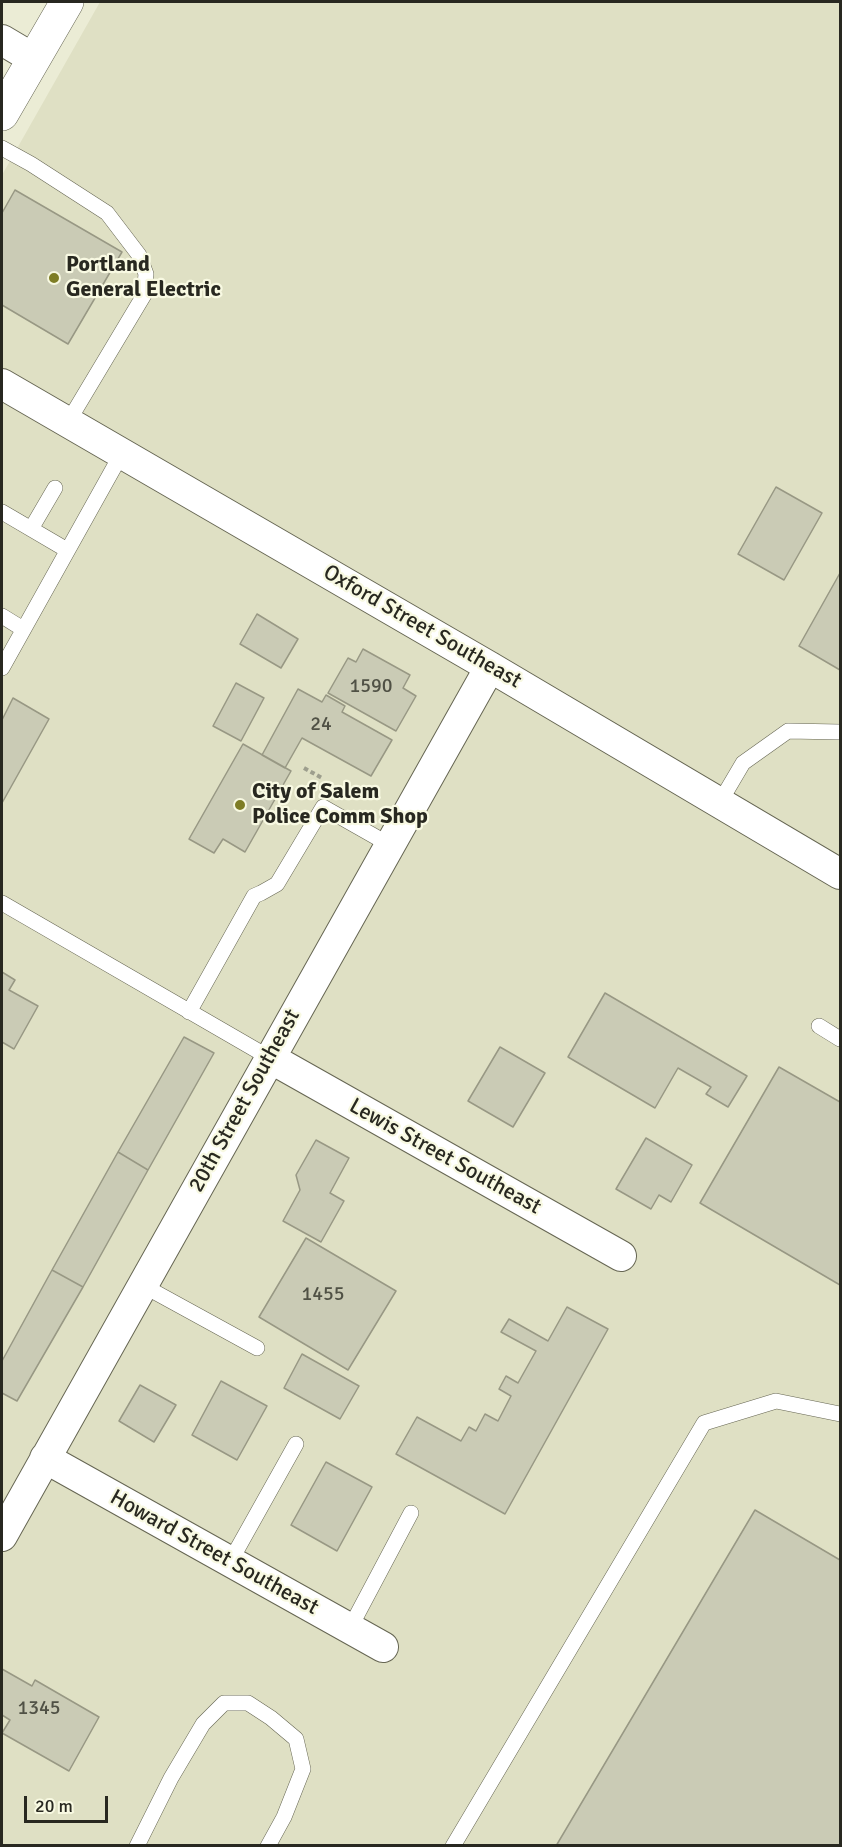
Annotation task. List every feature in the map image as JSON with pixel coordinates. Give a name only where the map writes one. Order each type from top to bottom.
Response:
[{"type":"street","points":[[2,114],[67,2]]},
{"type":"street","points":[[2,40],[34,59]]},
{"type":"street","name":"Oxford Street Southeast","points":[[2,384],[840,873]]},
{"type":"street","name":"20th Street Southeast","points":[[2,1536],[490,667]]},
{"type":"street","name":"Lewis Street Southeast","points":[[270,1058],[621,1256]]},
{"type":"street","name":"Howard Street Southeast","points":[[45,1458],[383,1647]]},
{"type":"lane","points":[[2,148],[107,213],[139,255],[146,274],[144,295],[68,422]]},
{"type":"lane","points":[[2,668],[122,453]]},
{"type":"lane","points":[[31,529],[55,488]]},
{"type":"lane","points":[[2,512],[68,550]]},
{"type":"lane","points":[[2,616],[23,628]]},
{"type":"lane","points":[[720,802],[743,763],[788,731],[840,732]]},
{"type":"lane","points":[[189,1012],[254,896],[277,884],[323,807],[390,845]]},
{"type":"lane","points":[[2,903],[270,1058]]},
{"type":"lane","points":[[819,1026],[840,1039]]},
{"type":"lane","points":[[142,1285],[257,1348]]},
{"type":"lane","points":[[453,1845],[704,1423],[776,1401],[840,1414]]},
{"type":"lane","points":[[230,1562],[296,1444]]},
{"type":"lane","points":[[350,1628],[411,1513]]},
{"type":"lane","points":[[137,1845],[171,1778],[203,1724],[224,1704],[248,1703],[296,1739],[303,1769],[284,1817],[267,1845]]},
{"type":"path","points":[[304,768],[322,778]]},
{"type":"shaded area","points":[[100,2],[840,2],[840,1845],[2,1845],[2,175]]},
{"type":"building","name":"Portland General Electric","points":[[15,190],[122,252],[68,344],[2,305],[2,213]]},
{"type":"building","points":[[776,487],[822,513],[784,580],[738,554]]},
{"type":"building","points":[[840,573],[840,670],[799,646]]},
{"type":"building","points":[[257,614],[298,639],[281,668],[240,644]]},
{"type":"building","points":[[363,649],[410,675],[403,688],[416,696],[396,731],[328,693],[348,658],[356,662]]},
{"type":"building","points":[[236,683],[264,698],[241,741],[213,726]]},
{"type":"building","points":[[298,689],[322,702],[326,695],[345,706],[342,712],[392,740],[371,776],[302,738],[285,768],[262,755]]},
{"type":"building","points":[[13,698],[49,719],[2,803],[2,720]]},
{"type":"building","name":"City of Salem Police Comm Shop","points":[[243,744],[291,771],[245,852],[223,839],[214,853],[189,839]]},
{"type":"building","points":[[2,972],[15,980],[9,990],[38,1006],[14,1049],[2,1042]]},
{"type":"building","points":[[605,993],[747,1076],[728,1107],[706,1094],[711,1087],[678,1068],[655,1108],[568,1057]]},
{"type":"building","points":[[184,1037],[214,1053],[148,1170],[118,1152]]},
{"type":"building","points":[[500,1047],[545,1073],[513,1127],[468,1101]]},
{"type":"building","points":[[779,1067],[840,1102],[840,1285],[700,1203]]},
{"type":"building","points":[[646,1138],[692,1165],[671,1202],[659,1195],[651,1209],[616,1189]]},
{"type":"building","points":[[316,1140],[349,1158],[330,1193],[344,1201],[321,1242],[283,1221],[300,1190],[296,1175]]},
{"type":"building","points":[[118,1152],[148,1170],[83,1287],[52,1270]]},
{"type":"building","points":[[306,1238],[396,1291],[348,1370],[259,1317]]},
{"type":"building","points":[[52,1270],[83,1287],[17,1401],[2,1393],[2,1361]]},
{"type":"building","points":[[567,1307],[608,1329],[505,1514],[396,1454],[417,1417],[461,1441],[469,1427],[476,1431],[485,1414],[498,1421],[511,1396],[499,1389],[506,1376],[518,1383],[536,1351],[501,1332],[509,1319],[548,1341]]},
{"type":"building","points":[[302,1354],[359,1386],[340,1419],[284,1388]]},
{"type":"building","points":[[221,1381],[267,1406],[237,1460],[192,1435]]},
{"type":"building","points":[[140,1385],[176,1405],[154,1442],[119,1421]]},
{"type":"building","points":[[326,1462],[372,1487],[337,1551],[291,1525]]},
{"type":"building","points":[[755,1510],[840,1560],[840,1846],[556,1846]]},
{"type":"building","points":[[2,1669],[32,1686],[35,1680],[99,1717],[69,1771],[2,1733],[10,1720],[2,1715]]},
{"type":"place","name":"Portland General Electric","points":[[54,278]]},
{"type":"place","name":"City of Salem Police Comm Shop","points":[[240,805]]}]
